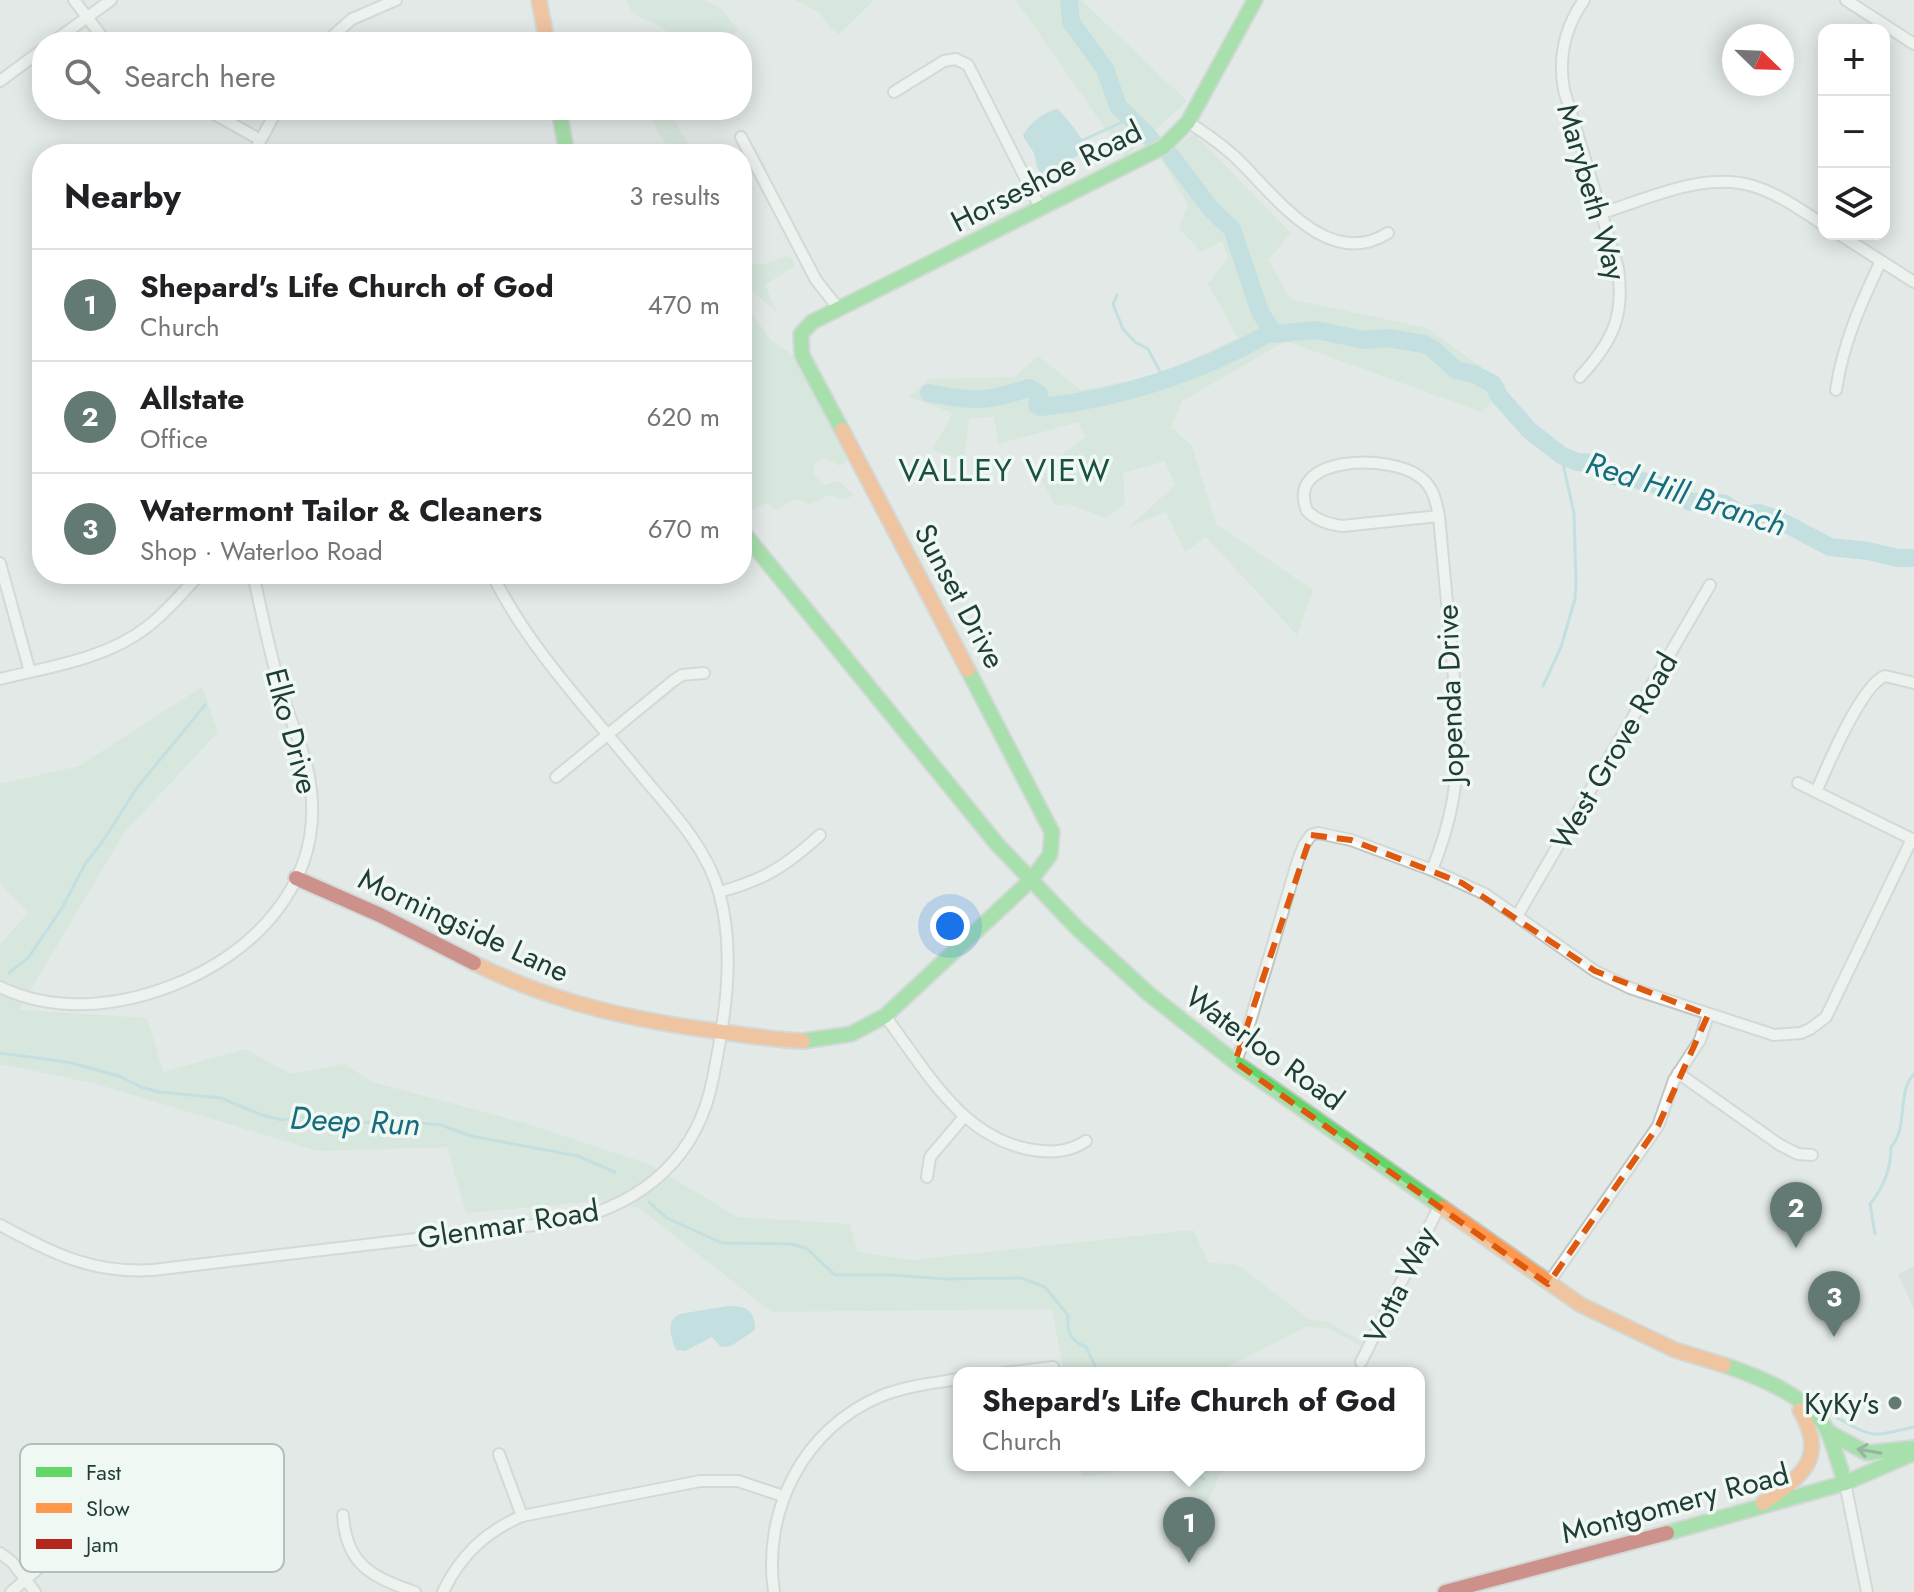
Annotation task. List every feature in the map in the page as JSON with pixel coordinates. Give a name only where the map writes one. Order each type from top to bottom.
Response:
[{"type":"main road","points":[[539,0],[545,32]]},
{"type":"main road","name":"Horseshoe Road","points":[[801,334],[812,322],[838,308],[1163,147],[1188,122],[1255,0]]},
{"type":"main road","points":[[561,120],[565,144]]},
{"type":"main road","name":"Sunset Drive","points":[[801,334],[802,355],[1052,832],[1050,855],[1031,880]]},
{"type":"main road","name":"Waterloo Road","points":[[752,543],[945,781],[1031,880],[1077,928],[1149,994],[1235,1062],[1548,1284],[1640,1335],[1675,1350],[1758,1376],[1778,1386],[1805,1406],[1828,1432],[1845,1483]]},
{"type":"main road","name":"Morningside Lane","points":[[296,878],[355,903],[484,969],[537,992],[658,1025],[817,1041],[851,1034],[885,1016],[1031,880]]},
{"type":"main road","points":[[1755,1509],[1802,1474],[1812,1453],[1808,1420],[1778,1386]]},
{"type":"main road","points":[[1828,1432],[1867,1453],[1914,1450]]},
{"type":"main road","name":"Montgomery Road","points":[[1445,1592],[1845,1483],[1914,1450]]},
{"type":"street","points":[[74,0],[98,32]]},
{"type":"street","points":[[67,32],[111,0]]},
{"type":"street","points":[[337,32],[352,19],[396,0]]},
{"type":"street","name":"Marybeth Way","points":[[1580,377],[1611,338],[1620,303],[1618,268],[1561,72],[1566,38],[1584,0]]},
{"type":"street","points":[[1846,0],[1914,44]]},
{"type":"street","points":[[0,81],[32,57]]},
{"type":"street","points":[[894,92],[944,61],[956,59],[968,65],[1041,209]]},
{"type":"street","points":[[225,120],[259,139]]},
{"type":"street","points":[[257,144],[271,120]]},
{"type":"street","points":[[1188,122],[1232,154],[1306,227],[1326,237],[1362,245],[1388,233]]},
{"type":"street","points":[[741,137],[745,144]]},
{"type":"street","points":[[752,158],[816,280],[838,308]]},
{"type":"street","points":[[1602,213],[1696,185],[1733,183],[1767,191],[1818,221]]},
{"type":"street","points":[[1848,240],[1914,282]]},
{"type":"street","points":[[1836,390],[1851,326],[1881,261]]},
{"type":"street","name":"Jopenda Drive","points":[[1432,870],[1452,814],[1458,755],[1458,722],[1439,516],[1436,500],[1422,478],[1411,470],[1385,463],[1334,465],[1313,475],[1303,493],[1307,511],[1314,518],[1330,524],[1342,526],[1439,516]]},
{"type":"street","points":[[0,563],[30,672]]},
{"type":"street","points":[[0,679],[93,655],[127,640],[160,616],[190,584]]},
{"type":"street","name":"Elko Drive","points":[[0,987],[26,997],[81,1004],[132,999],[207,970],[243,947],[272,918],[296,878],[310,833],[311,791],[304,757],[284,702],[255,584]]},
{"type":"street","name":"Glenmar Road","points":[[0,1225],[80,1264],[127,1272],[551,1224],[597,1214],[623,1203],[659,1177],[691,1138],[710,1095],[725,1000],[728,942],[719,892],[698,845],[525,629],[501,584]]},
{"type":"street","name":"West Grove Road","points":[[1517,916],[1710,585]]},
{"type":"street","points":[[556,777],[682,675],[704,673]]},
{"type":"street","points":[[1816,792],[1870,687],[1885,676],[1914,683]]},
{"type":"street","points":[[1235,1062],[1244,1042],[1298,860],[1311,835],[1328,834],[1432,870],[1485,894],[1604,976],[1630,988],[1774,1035],[1801,1033],[1819,1024],[1832,1008],[1913,840],[1798,783]]},
{"type":"street","points":[[719,892],[767,876],[798,856],[820,835]]},
{"type":"street","points":[[1548,1284],[1658,1126],[1665,1112],[1669,1090],[1700,1040],[1708,1015]]},
{"type":"street","points":[[885,1016],[964,1117],[994,1137],[1031,1149],[1065,1151],[1086,1141]]},
{"type":"street","points":[[1678,1073],[1780,1145],[1798,1154],[1812,1155]]},
{"type":"street","points":[[927,1177],[930,1157],[964,1117]]},
{"type":"street","name":"Votta Way","points":[[1361,1362],[1439,1207]]},
{"type":"street","points":[[774,1592],[771,1552],[775,1522],[783,1496],[812,1448],[850,1412],[897,1391],[953,1380]]},
{"type":"street","points":[[499,1454],[522,1516]]},
{"type":"street","points":[[443,1592],[472,1548],[502,1525],[522,1516],[700,1481],[738,1481],[783,1496]]},
{"type":"street","points":[[1845,1483],[1867,1592]]},
{"type":"street","points":[[343,1515],[348,1545],[364,1567],[375,1577],[415,1592]]},
{"type":"street","points":[[0,1553],[35,1592]]},
{"type":"street","points":[[11,1592],[34,1572]]},
{"type":"highlighted area","points":[[1311,835],[1351,840],[1462,883],[1595,971],[1708,1015],[1658,1126],[1548,1284],[1235,1062]]},
{"type":"shaded area","points":[[1914,1266],[1914,1309],[1898,1275]]},
{"type":"green space","points":[[627,0],[702,0],[721,8],[738,30],[666,32],[629,7]]},
{"type":"green space","points":[[794,0],[874,0],[839,34],[831,29],[819,12]]},
{"type":"green space","points":[[1016,0],[1081,0],[1187,101],[1125,157]]},
{"type":"green space","points":[[653,120],[674,120],[688,144],[666,144]]},
{"type":"green space","points":[[1193,133],[1291,233],[1268,260],[1290,299],[1427,328],[1506,385],[1482,412],[1286,341],[1182,401],[1171,427],[1192,446],[1216,524],[1313,590],[1297,635],[1206,537],[1185,552],[1166,512],[1129,527],[1175,485],[1165,461],[1123,473],[1125,503],[1106,518],[1068,504],[1056,506],[1042,481],[1048,466],[1085,437],[1079,422],[998,444],[994,416],[969,419],[964,460],[932,450],[953,413],[908,397],[930,379],[1015,377],[1038,356],[1081,390],[1155,376],[1238,338],[1208,284],[1228,259],[1222,241],[1201,252],[1179,228],[1188,205],[1161,159]]},
{"type":"green space","points":[[787,256],[793,259],[794,266],[765,285],[777,312],[752,289],[752,263],[764,264]]},
{"type":"green space","points":[[752,315],[770,339],[797,358],[851,458],[840,466],[825,458],[815,463],[813,474],[824,485],[839,481],[854,495],[843,500],[830,495],[809,504],[794,499],[777,510],[766,503],[752,510]]},
{"type":"green space","points":[[202,687],[218,732],[123,834],[19,1010],[147,1018],[163,1072],[245,1049],[291,1074],[344,1064],[372,1082],[521,1122],[649,1164],[737,1217],[850,1224],[857,1252],[912,1260],[1193,1230],[1209,1263],[1241,1267],[1308,1319],[1328,1322],[1364,1343],[1360,1345],[1327,1328],[1306,1327],[1227,1367],[1063,1367],[1052,1309],[772,1312],[639,1208],[600,1201],[466,1213],[447,1147],[318,1151],[93,1083],[0,1064],[0,944],[28,913],[0,883],[0,784],[79,766]]},
{"type":"green space","points":[[1081,1471],[1116,1471],[1082,1477]]},
{"type":"green space","points":[[1171,1471],[1221,1471],[1206,1506]]},
{"type":"water","points":[[1058,109],[1087,149],[1047,176],[1038,169],[1033,152],[1023,136],[1038,119]]},
{"type":"water","points":[[727,1306],[748,1310],[753,1317],[755,1330],[731,1346],[721,1347],[712,1337],[685,1351],[676,1350],[670,1330],[675,1317]]},
{"type":"waterway","name":"Red Hill Branch","points":[[1069,0],[1071,22],[1105,69],[1118,106],[1151,139]]},
{"type":"waterway","points":[[1083,140],[1129,119]]},
{"type":"waterway","name":"Red Hill Branch","points":[[1171,156],[1210,208],[1232,229],[1260,312],[1274,334],[1315,330],[1365,340],[1387,338],[1424,344],[1456,370],[1474,374],[1493,384],[1499,396],[1529,430],[1561,455],[1577,462],[1594,463],[1612,476],[1676,490],[1690,502],[1725,504],[1742,515],[1759,513],[1775,518],[1830,547],[1914,558]]},
{"type":"waterway","points":[[1117,295],[1113,304],[1123,329],[1135,342],[1148,349],[1164,379]]},
{"type":"waterway","points":[[929,393],[979,399],[1029,388],[1039,394],[1037,405],[1041,407],[1101,398],[1189,371],[1271,332]]},
{"type":"waterway","points":[[1543,686],[1561,647],[1575,599],[1574,513],[1561,455]]},
{"type":"waterway","points":[[9,973],[28,958],[62,908],[85,864],[136,789],[205,705]]},
{"type":"waterway","name":"Deep Run","points":[[0,1053],[67,1062],[119,1076],[159,1092],[221,1098],[282,1120],[299,1117],[316,1118],[331,1124],[398,1121],[441,1125],[471,1136],[578,1156],[615,1172]]},
{"type":"waterway","points":[[1875,1234],[1870,1204],[1886,1177],[1891,1147],[1900,1130],[1905,1091],[1914,1074]]},
{"type":"waterway","name":"Deep Run","points":[[649,1202],[667,1218],[722,1243],[791,1244],[806,1248],[835,1275],[1021,1278],[1045,1287],[1068,1315],[1069,1331],[1076,1341],[1086,1347],[1096,1367]]},
{"type":"waterway","points":[[1833,1415],[1872,1434],[1914,1427]]},
{"type":"waterway","name":"Deep Run","points":[[1193,1471],[1204,1479]]},
{"type":"traffic: fast","points":[[842,430],[802,355],[801,334],[812,322],[1163,147],[1188,122],[1255,0]]},
{"type":"traffic: fast","points":[[561,120],[565,144]]},
{"type":"traffic: fast","points":[[752,543],[997,844],[1077,928],[1149,994],[1235,1062],[1443,1208]]},
{"type":"traffic: fast","points":[[803,1041],[851,1034],[885,1016],[1031,880],[1050,855],[1052,832],[968,670]]},
{"type":"traffic: fast","points":[[1724,1365],[1784,1390],[1811,1410],[1829,1434],[1845,1483]]},
{"type":"traffic: fast","points":[[1828,1432],[1867,1453],[1913,1448]]},
{"type":"traffic: fast","points":[[1667,1533],[1845,1483],[1914,1453]]},
{"type":"traffic: slow","points":[[539,0],[545,32]]},
{"type":"traffic: slow","points":[[842,430],[968,670]]},
{"type":"traffic: slow","points":[[474,963],[565,1000],[627,1016],[691,1028],[803,1041]]},
{"type":"traffic: slow","points":[[1443,1208],[1581,1305],[1675,1350],[1724,1365]]},
{"type":"traffic: slow","points":[[1763,1503],[1789,1484],[1807,1465],[1812,1441],[1800,1410]]},
{"type":"traffic: jam","points":[[296,878],[380,915],[474,963]]},
{"type":"traffic: jam","points":[[1445,1592],[1667,1533]]},
{"type":"place","name":"Allstate","points":[[1796,1248]]},
{"type":"place","name":"Watermont Tailor & Cleaners","points":[[1834,1337]]},
{"type":"place","name":"KyKy's","points":[[1895,1403]]},
{"type":"place","name":"Shepard's Life Church of God","points":[[1189,1563]]},
{"type":"district","name":"VALLEY VIEW","points":[[1005,470]]}]
